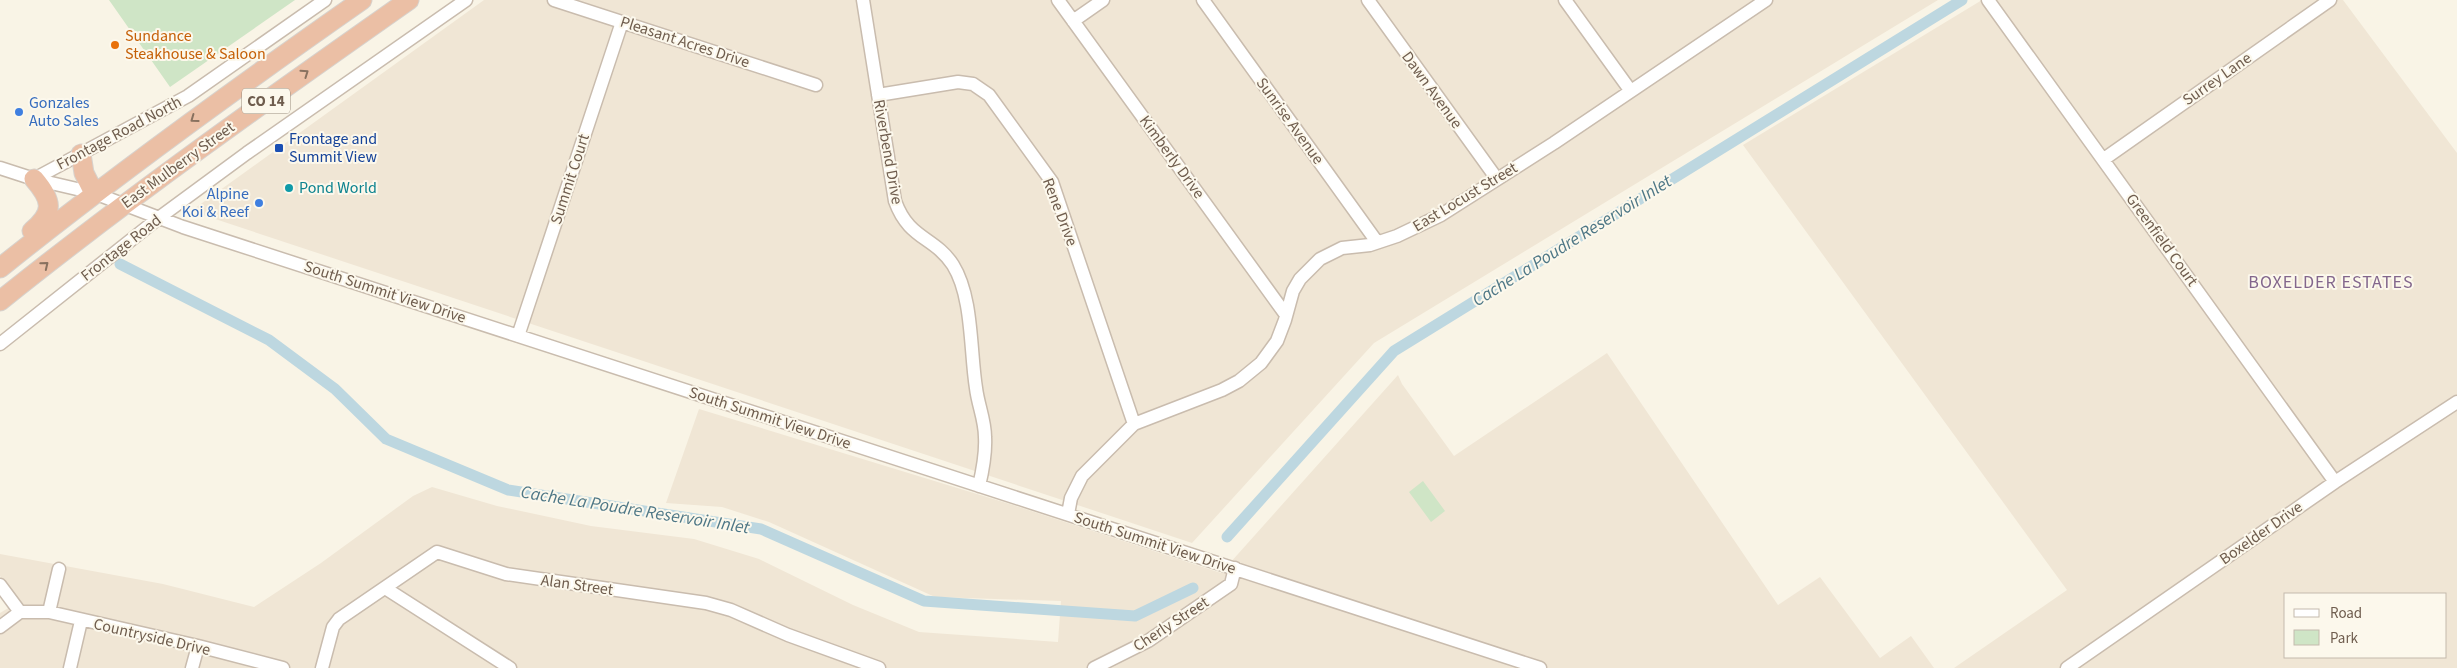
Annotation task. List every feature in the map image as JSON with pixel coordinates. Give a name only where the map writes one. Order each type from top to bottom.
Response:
[{"type":"highway","name":"East Mulberry Street","points":[[0,268],[94,193],[233,90],[362,0]]},
{"type":"highway","name":"East Mulberry Street","points":[[0,301],[219,134],[409,0]]},
{"type":"highway","points":[[81,154],[84,172],[94,193]]},
{"type":"highway","points":[[0,262],[8,251],[38,226],[49,209],[47,195],[34,178]]},
{"type":"street","name":"Frontage Road North","points":[[34,178],[188,96],[325,0]]},
{"type":"street","name":"Frontage Road","points":[[0,344],[160,217],[247,153],[466,0]]},
{"type":"street","name":"Pleasant Acres Drive","points":[[554,0],[816,85]]},
{"type":"street","name":"Riverbend Drive","points":[[862,0],[896,201],[900,213],[911,230],[943,252],[952,263],[963,285],[976,390],[986,434],[985,453],[979,486]]},
{"type":"street","name":"Kimberly Drive","points":[[1058,0],[1286,315]]},
{"type":"street","points":[[1073,21],[1103,0]]},
{"type":"street","name":"Sunrise Avenue","points":[[1203,0],[1377,242]]},
{"type":"street","name":"Dawn Avenue","points":[[1368,0],[1496,179]]},
{"type":"street","points":[[1565,0],[1630,90]]},
{"type":"street","name":"Greenfield Court","points":[[1988,0],[2104,158],[2335,482]]},
{"type":"street","name":"Surrey Lane","points":[[2104,158],[2330,0]]},
{"type":"street","name":"East Locust Street","points":[[1068,514],[1071,498],[1082,476],[1134,424],[1239,381],[1269,354],[1277,341],[1293,291],[1300,279],[1320,259],[1342,248],[1377,242],[1419,226],[1554,143],[1760,2]]},
{"type":"street","name":"Summit Court","points":[[518,336],[622,22]]},
{"type":"street","name":"Rene Drive","points":[[878,95],[964,82],[973,84],[989,95],[1052,182],[1134,424]]},
{"type":"street","name":"South Summit View Drive","points":[[0,168],[94,193],[183,227],[1540,668]]},
{"type":"street","name":"Boxelder Drive","points":[[2067,668],[2335,482],[2457,402]]},
{"type":"street","name":"Alan Street","points":[[322,668],[333,627],[339,619],[436,552],[506,574],[706,603],[731,610],[788,634],[879,668]]},
{"type":"street","name":"Cherly Street","points":[[1094,668],[1148,641],[1231,584],[1235,568]]},
{"type":"street","points":[[49,612],[59,569]]},
{"type":"street","points":[[0,585],[20,612],[2,619]]},
{"type":"street","points":[[384,588],[510,668]]},
{"type":"street","name":"Countryside Drive","points":[[20,612],[49,612],[81,621],[198,646],[283,668]]},
{"type":"street","points":[[70,668],[81,621]]},
{"type":"street","points":[[192,668],[198,646]]},
{"type":"shaded area","points":[[484,0],[1938,0],[1374,343],[1192,543],[191,211]]},
{"type":"shaded area","points":[[1982,0],[2343,0],[2457,153],[2457,668],[1954,668],[2067,590],[1743,145]]},
{"type":"shaded area","points":[[1607,353],[1778,605],[1820,577],[1880,658],[1911,636],[1934,668],[0,668],[0,613],[20,601],[0,576],[0,554],[163,584],[254,607],[321,563],[413,496],[432,487],[497,506],[591,526],[694,539],[759,559],[853,605],[919,632],[1058,642],[1061,601],[935,597],[769,522],[722,507],[666,503],[699,409],[1013,505],[1221,573],[1398,375],[1402,384],[1454,456]]},
{"type":"green space","points":[[109,0],[295,0],[170,87]]},
{"type":"green space","points":[[1423,481],[1445,511],[1431,522],[1409,492]]},
{"type":"waterway","name":"Cache La Poudre Reservoir Inlet","points":[[1227,537],[1394,351],[1962,0]]},
{"type":"waterway","name":"Cache La Poudre Reservoir Inlet","points":[[120,264],[269,340],[335,389],[386,439],[508,490],[761,529],[924,601],[1135,616],[1193,588]]},
{"type":"place","name":"Sundance Steakhouse & Saloon","points":[[115,45]]},
{"type":"place","name":"Gonzales Auto Sales","points":[[19,112]]},
{"type":"place","name":"Frontage and Summit View","points":[[279,148]]},
{"type":"place","name":"Pond World","points":[[289,188]]},
{"type":"place","name":"Alpine Koi & Reef","points":[[259,203]]},
{"type":"district","name":"BOXELDER ESTATES","points":[[2331,282]]}]
